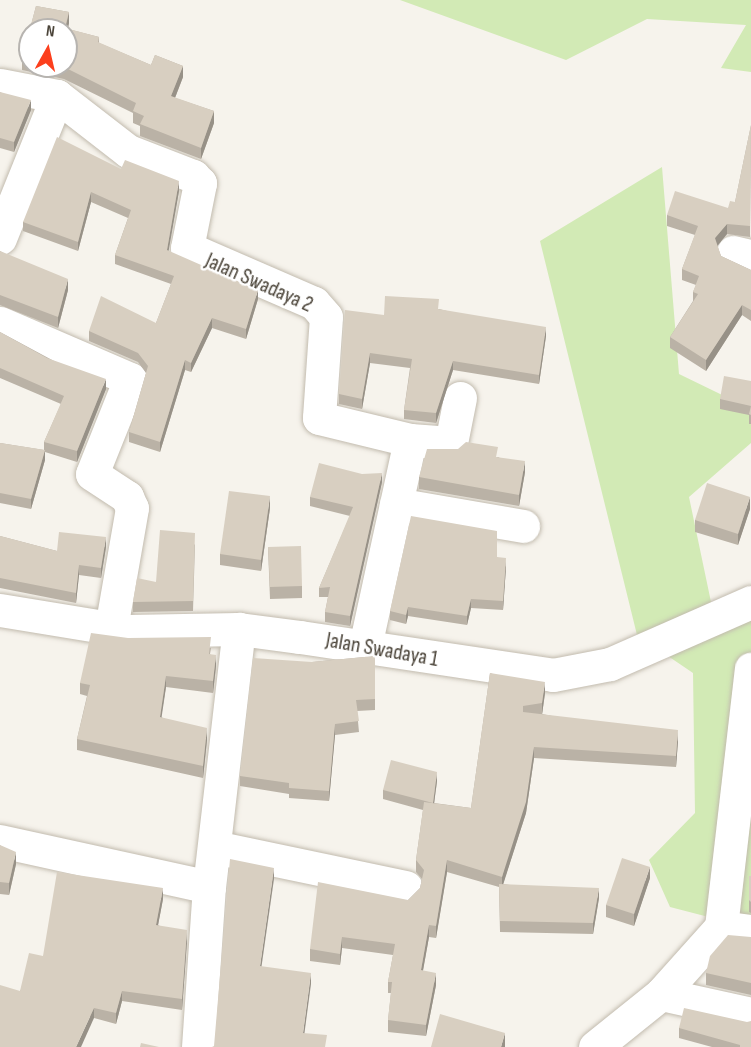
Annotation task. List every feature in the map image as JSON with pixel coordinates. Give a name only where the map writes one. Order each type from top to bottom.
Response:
[{"type":"street","name":"Jalan Swadaya 2","points":[[0,85],[57,96],[128,152],[200,183],[187,234],[192,253],[314,303],[326,317],[319,418],[410,440]]},
{"type":"street","points":[[0,238],[57,96]]},
{"type":"street","points":[[0,323],[130,379],[92,474],[127,497],[132,508],[111,628]]},
{"type":"street","points":[[365,646],[410,440],[451,443],[460,398]]},
{"type":"street","points":[[396,504],[523,526]]},
{"type":"street","name":"Jalan Swadaya 1","points":[[0,610],[157,633],[239,629],[553,675],[610,664],[751,602]]},
{"type":"street","points":[[198,1047],[209,887],[239,629]]},
{"type":"street","points":[[605,1045],[736,929],[751,669]]},
{"type":"street","points":[[0,841],[209,887]]},
{"type":"street","points":[[213,847],[406,888]]},
{"type":"street","points":[[661,994],[751,1014]]},
{"type":"green space","points":[[400,0],[751,0],[751,72],[721,68],[746,25],[647,19],[566,60]]},
{"type":"green space","points":[[662,167],[679,374],[751,409],[751,443],[689,497],[711,602],[751,617],[751,928],[670,907],[649,860],[695,813],[693,673],[637,635],[540,241]]},
{"type":"building","points":[[36,6],[69,12],[68,18],[33,18]]},
{"type":"building","points":[[78,31],[99,37],[98,42],[151,65],[155,55],[183,66],[171,96],[214,111],[201,148],[140,124],[144,116],[133,111],[136,103],[78,74]]},
{"type":"building","points":[[0,92],[31,100],[14,142],[0,138]]},
{"type":"building","points":[[751,125],[750,226],[727,224],[715,238],[721,256],[751,270],[751,310],[742,305],[706,360],[670,337],[698,294],[693,292],[699,276],[682,269],[698,226],[667,215],[675,191],[728,208],[730,201],[735,202]]},
{"type":"building","points":[[57,137],[121,169],[125,160],[179,181],[167,250],[258,290],[246,329],[212,318],[191,363],[185,360],[160,442],[129,432],[148,366],[138,353],[89,331],[101,296],[156,323],[174,276],[115,255],[131,210],[91,192],[78,242],[23,222]]},
{"type":"building","points":[[0,251],[68,279],[58,317],[0,295]]},
{"type":"building","points":[[385,296],[439,299],[438,309],[546,327],[539,375],[453,361],[436,413],[404,410],[412,359],[370,353],[362,399],[339,394],[345,310],[384,315]]},
{"type":"building","points":[[0,332],[47,358],[106,379],[77,451],[44,442],[64,396],[0,368]]},
{"type":"building","points":[[724,376],[751,381],[751,406],[720,399]]},
{"type":"building","points":[[466,442],[498,447],[496,457],[525,461],[519,495],[419,477],[427,449],[458,449]]},
{"type":"building","points":[[0,443],[45,450],[31,499],[0,493]]},
{"type":"building","points":[[319,463],[362,474],[382,473],[350,616],[325,612],[330,587],[319,588],[353,507],[310,497]]},
{"type":"building","points":[[707,483],[750,497],[738,534],[695,520]]},
{"type":"building","points":[[229,491],[270,496],[261,560],[220,554]]},
{"type":"building","points":[[411,516],[497,531],[497,557],[506,558],[503,601],[471,599],[467,616],[408,607],[406,615],[390,611]]},
{"type":"building","points":[[160,530],[195,533],[193,601],[133,602],[137,578],[156,582]]},
{"type":"building","points":[[59,532],[106,537],[101,568],[79,565],[76,593],[0,578],[0,536],[57,551]]},
{"type":"building","points":[[301,546],[302,586],[270,587],[268,547]]},
{"type":"building","points":[[91,633],[128,638],[211,637],[209,654],[216,655],[213,681],[166,676],[160,717],[207,728],[203,766],[77,739],[90,685],[80,683]]},
{"type":"building","points":[[375,656],[375,699],[356,700],[359,721],[335,724],[329,791],[289,788],[289,783],[240,776],[253,658],[312,662]]},
{"type":"building","points":[[490,673],[545,682],[542,703],[523,706],[523,712],[678,730],[676,756],[534,747],[526,802],[502,877],[447,860],[436,926],[429,925],[421,970],[436,973],[426,1025],[388,1020],[392,982],[388,982],[395,944],[342,937],[340,954],[310,949],[318,882],[408,900],[420,888],[424,870],[416,860],[424,802],[471,808]]},
{"type":"building","points":[[391,760],[437,772],[433,803],[383,790]]},
{"type":"building","points":[[0,845],[16,852],[9,883],[0,882]]},
{"type":"building","points":[[622,858],[650,867],[634,914],[606,905]]},
{"type":"building","points":[[230,859],[274,868],[260,966],[311,973],[303,1033],[327,1035],[325,1047],[212,1047],[214,1046]]},
{"type":"building","points":[[57,872],[163,888],[156,925],[187,930],[182,999],[122,991],[116,1013],[94,1008],[76,1047],[0,1047],[0,985],[20,991],[29,953],[43,956]]},
{"type":"building","points":[[749,876],[751,876],[751,902],[749,900]]},
{"type":"building","points":[[499,884],[599,888],[593,923],[500,921]]},
{"type":"building","points":[[728,935],[751,937],[751,983],[706,973],[710,956]]},
{"type":"building","points":[[684,1008],[751,1021],[751,1047],[740,1047],[740,1045],[679,1028]]},
{"type":"building","points":[[440,1014],[505,1033],[501,1047],[431,1047]]},
{"type":"building","points":[[141,1043],[159,1047],[140,1047]]}]
